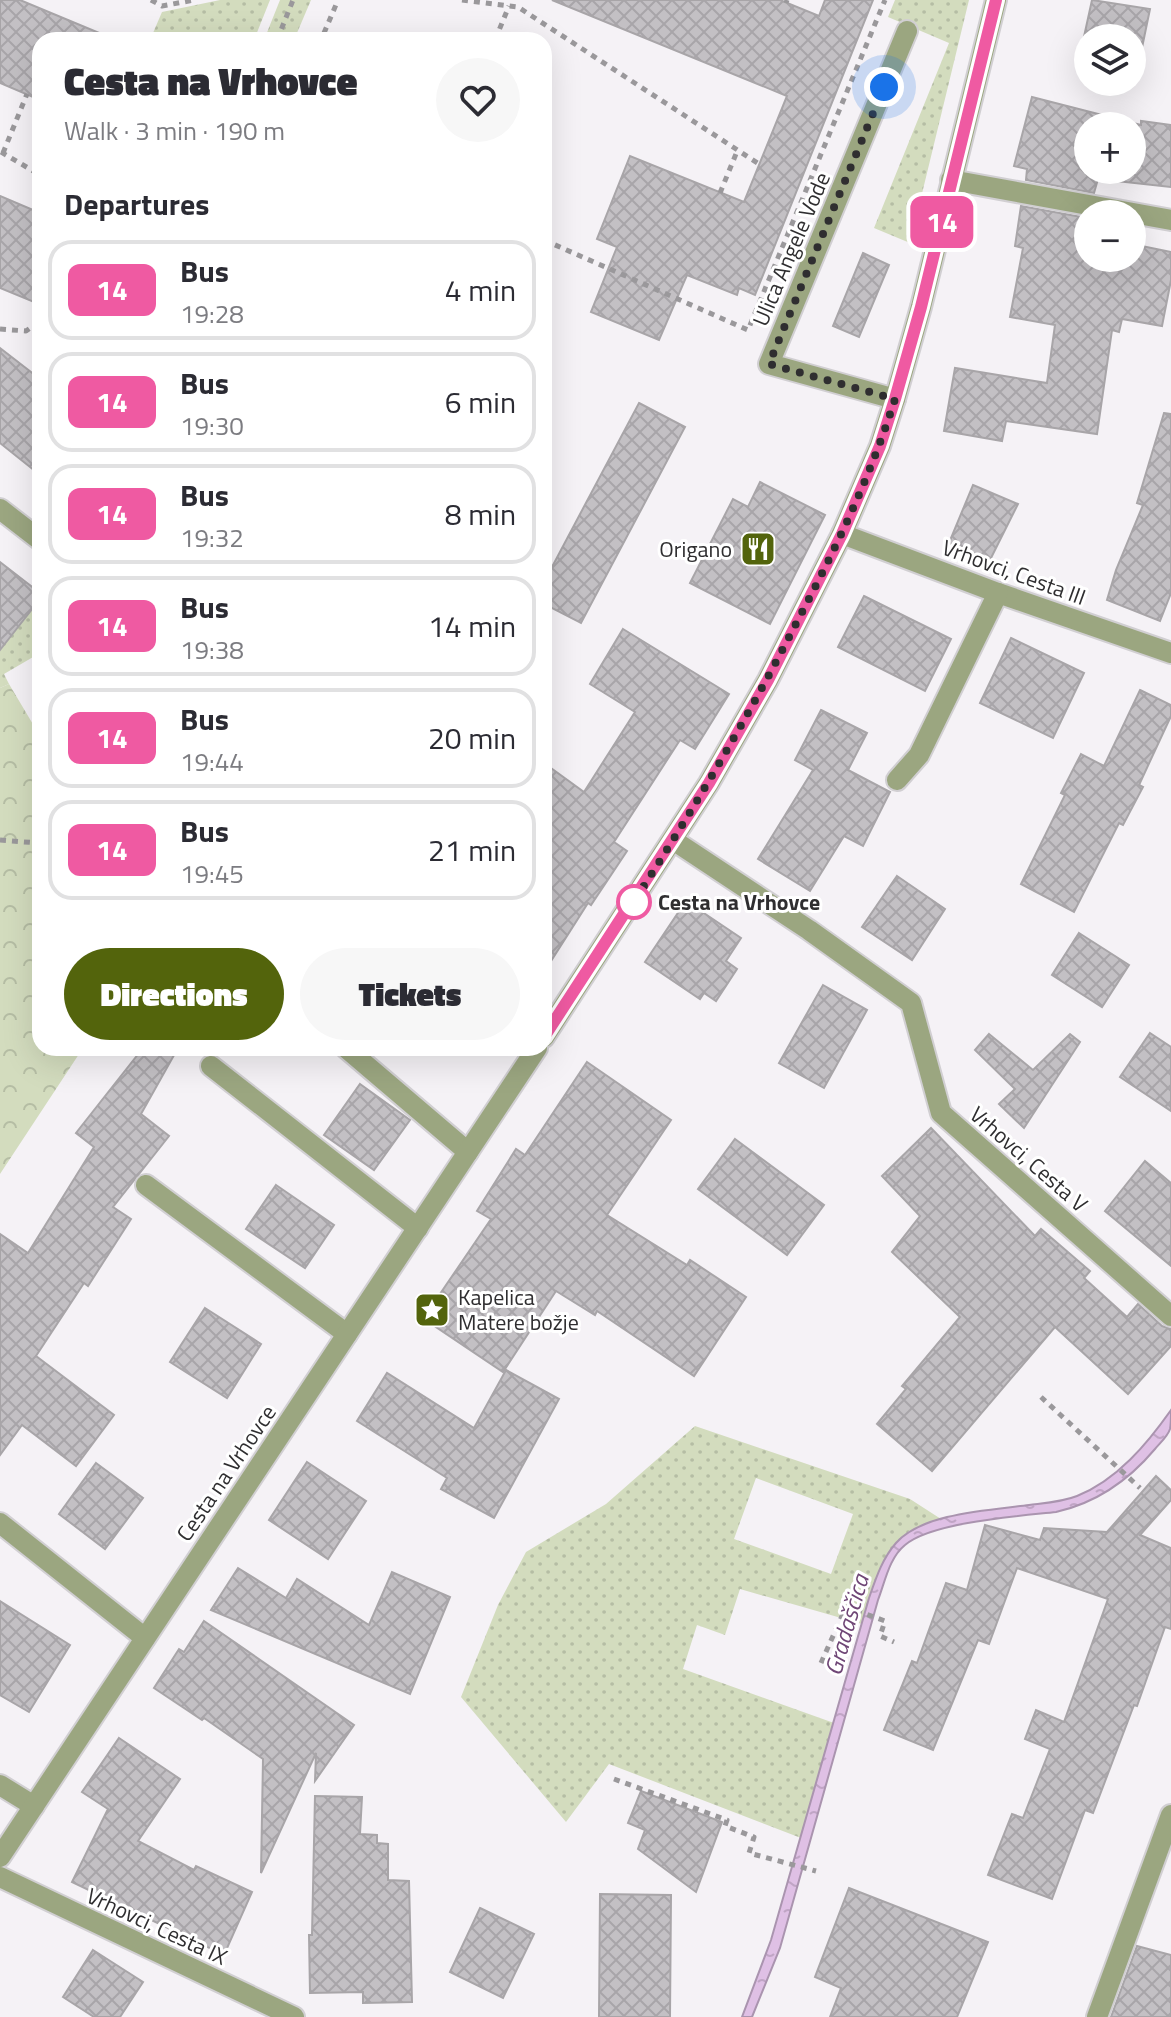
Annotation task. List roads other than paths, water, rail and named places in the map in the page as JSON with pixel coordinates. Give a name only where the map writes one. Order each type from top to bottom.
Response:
[{"type":"street","points":[[552,1025],[673,840],[768,680],[842,534],[880,446],[895,399],[921,307],[996,0]]},
{"type":"street","name":"Ulica Angele Vode","points":[[895,399],[769,364],[907,31]]},
{"type":"street","points":[[951,180],[1171,220]]},
{"type":"street","points":[[0,509],[32,534]]},
{"type":"street","name":"Vrhovci, Cesta III","points":[[842,534],[998,593],[1171,653]]},
{"type":"street","points":[[897,780],[919,755],[998,593]]},
{"type":"street","name":"Vrhovci, Cesta V","points":[[673,840],[809,930],[911,1003],[941,1113],[1171,1316]]},
{"type":"street","points":[[355,1056],[468,1152]]},
{"type":"street","name":"Cesta na Vrhovce","points":[[0,1857],[532,1056]]},
{"type":"street","points":[[211,1066],[418,1228]]},
{"type":"street","points":[[146,1185],[347,1334]]},
{"type":"street","points":[[0,1523],[145,1638]]},
{"type":"street","points":[[0,1785],[34,1806]]},
{"type":"street","points":[[1097,2017],[1171,1815]]},
{"type":"street","name":"Vrhovci, Cesta IX","points":[[0,1877],[294,2017]]},
{"type":"water","name":"Gradaščica","points":[[1171,1410],[1168,1434],[1145,1460],[1111,1489],[1085,1503],[1056,1512],[977,1521],[935,1531],[905,1545],[895,1557],[878,1600],[780,1948],[752,2017],[742,2017],[771,1940],[869,1598],[891,1549],[908,1533],[939,1519],[1059,1501],[1092,1489],[1130,1460]]},
{"type":"place","name":"Origano","points":[[758,549]]},
{"type":"place","name":"Cesta na Vrhovce","points":[[634,902]]},
{"type":"place","name":"Kapelica Matere božje","points":[[432,1310]]}]
